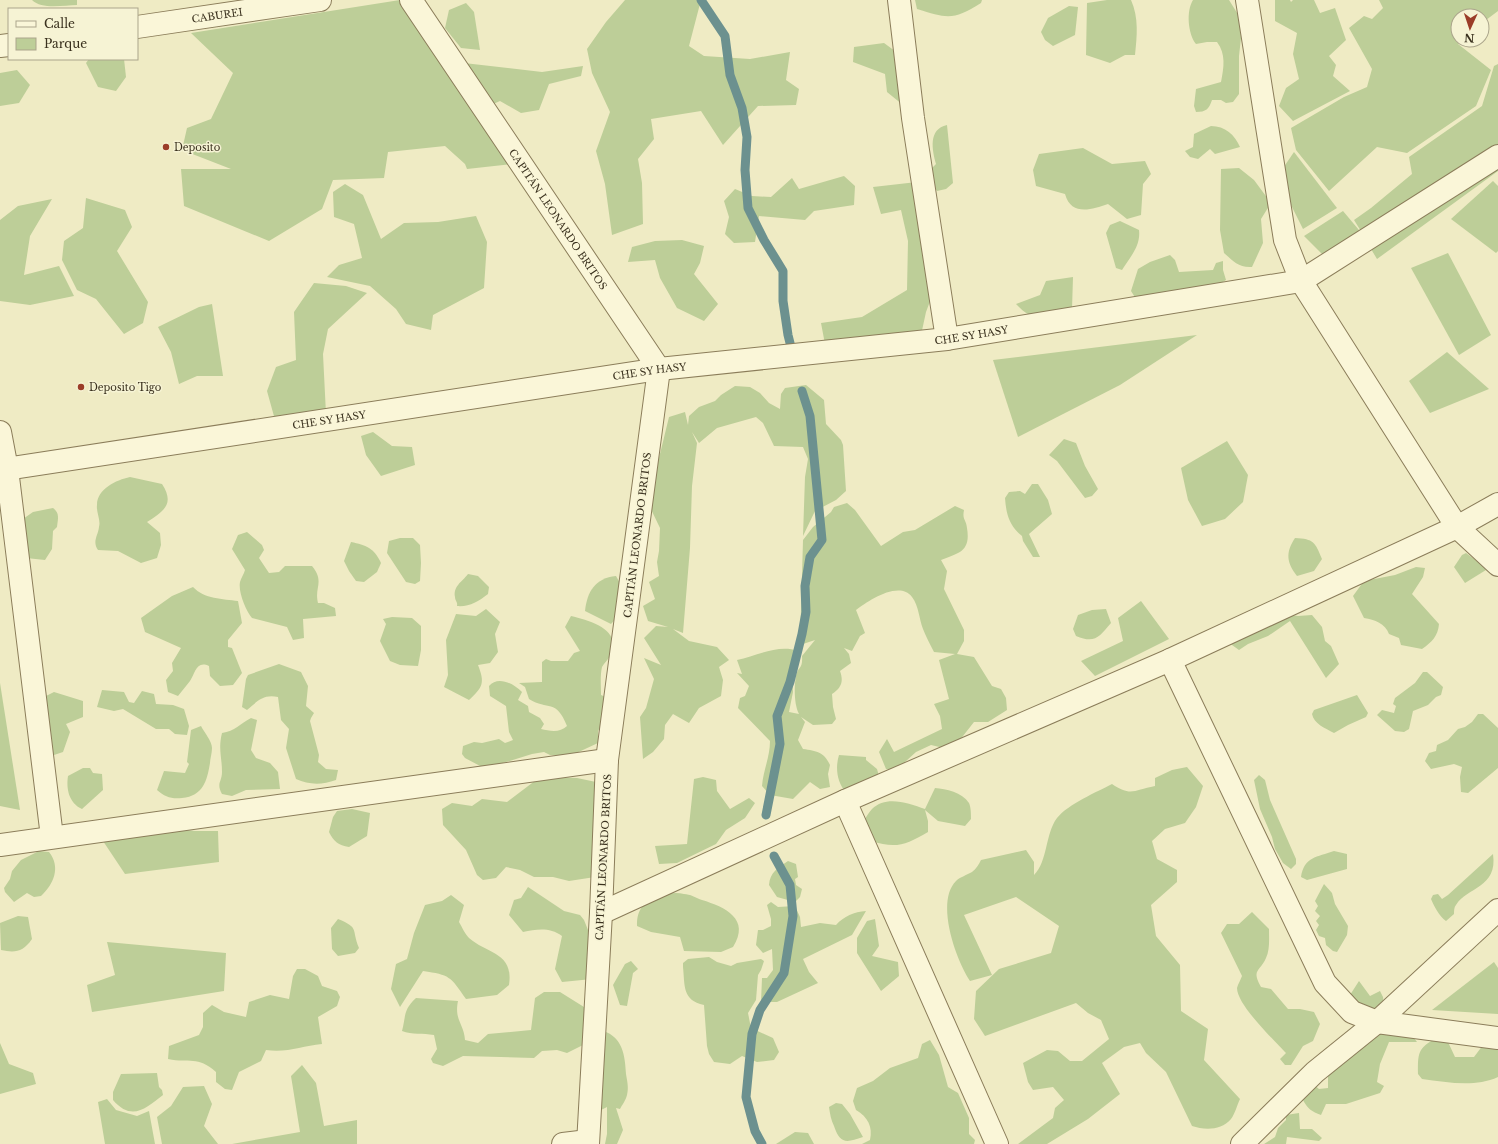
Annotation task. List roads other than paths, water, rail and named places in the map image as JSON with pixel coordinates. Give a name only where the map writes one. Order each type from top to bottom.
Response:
[{"type":"street","name":"CABUREI","points":[[138,27],[320,0]]},
{"type":"street","name":"CAPITÁN LEONARDO BRITOS","points":[[411,0],[659,369],[607,760],[601,913],[588,1142]]},
{"type":"street","points":[[899,0],[913,118],[947,339]]},
{"type":"street","points":[[1247,0],[1285,240],[1301,281],[1457,528],[1498,565]]},
{"type":"street","points":[[1301,281],[1498,156]]},
{"type":"street","name":"CHE SY HASY","points":[[4,469],[659,369],[947,339],[1301,281]]},
{"type":"street","points":[[0,432],[52,837]]},
{"type":"street","points":[[601,913],[845,801],[1170,660],[1457,528],[1498,504]]},
{"type":"street","points":[[1170,660],[1325,983],[1352,1012],[1377,1022],[1498,1038]]},
{"type":"street","points":[[0,845],[607,760]]},
{"type":"street","points":[[845,801],[997,1144]]},
{"type":"street","points":[[1242,1144],[1314,1072],[1377,1022],[1498,910]]},
{"type":"street","points":[[564,1144],[588,1142]]},
{"type":"waterway","points":[[701,0],[725,36],[730,75],[742,108],[747,137],[745,170],[748,208],[764,240],[783,271],[783,301],[792,351]]},
{"type":"waterway","points":[[766,815],[780,744],[777,716],[790,682],[802,634],[806,612],[805,586],[810,557],[822,540],[810,416],[802,391]]},
{"type":"waterway","points":[[762,1144],[755,1131],[746,1097],[752,1034],[760,1010],[784,973],[793,916],[790,885],[774,856]]},
{"type":"place","name":"Deposito","points":[[166,147]]},
{"type":"place","name":"Deposito Tigo","points":[[81,387]]}]
